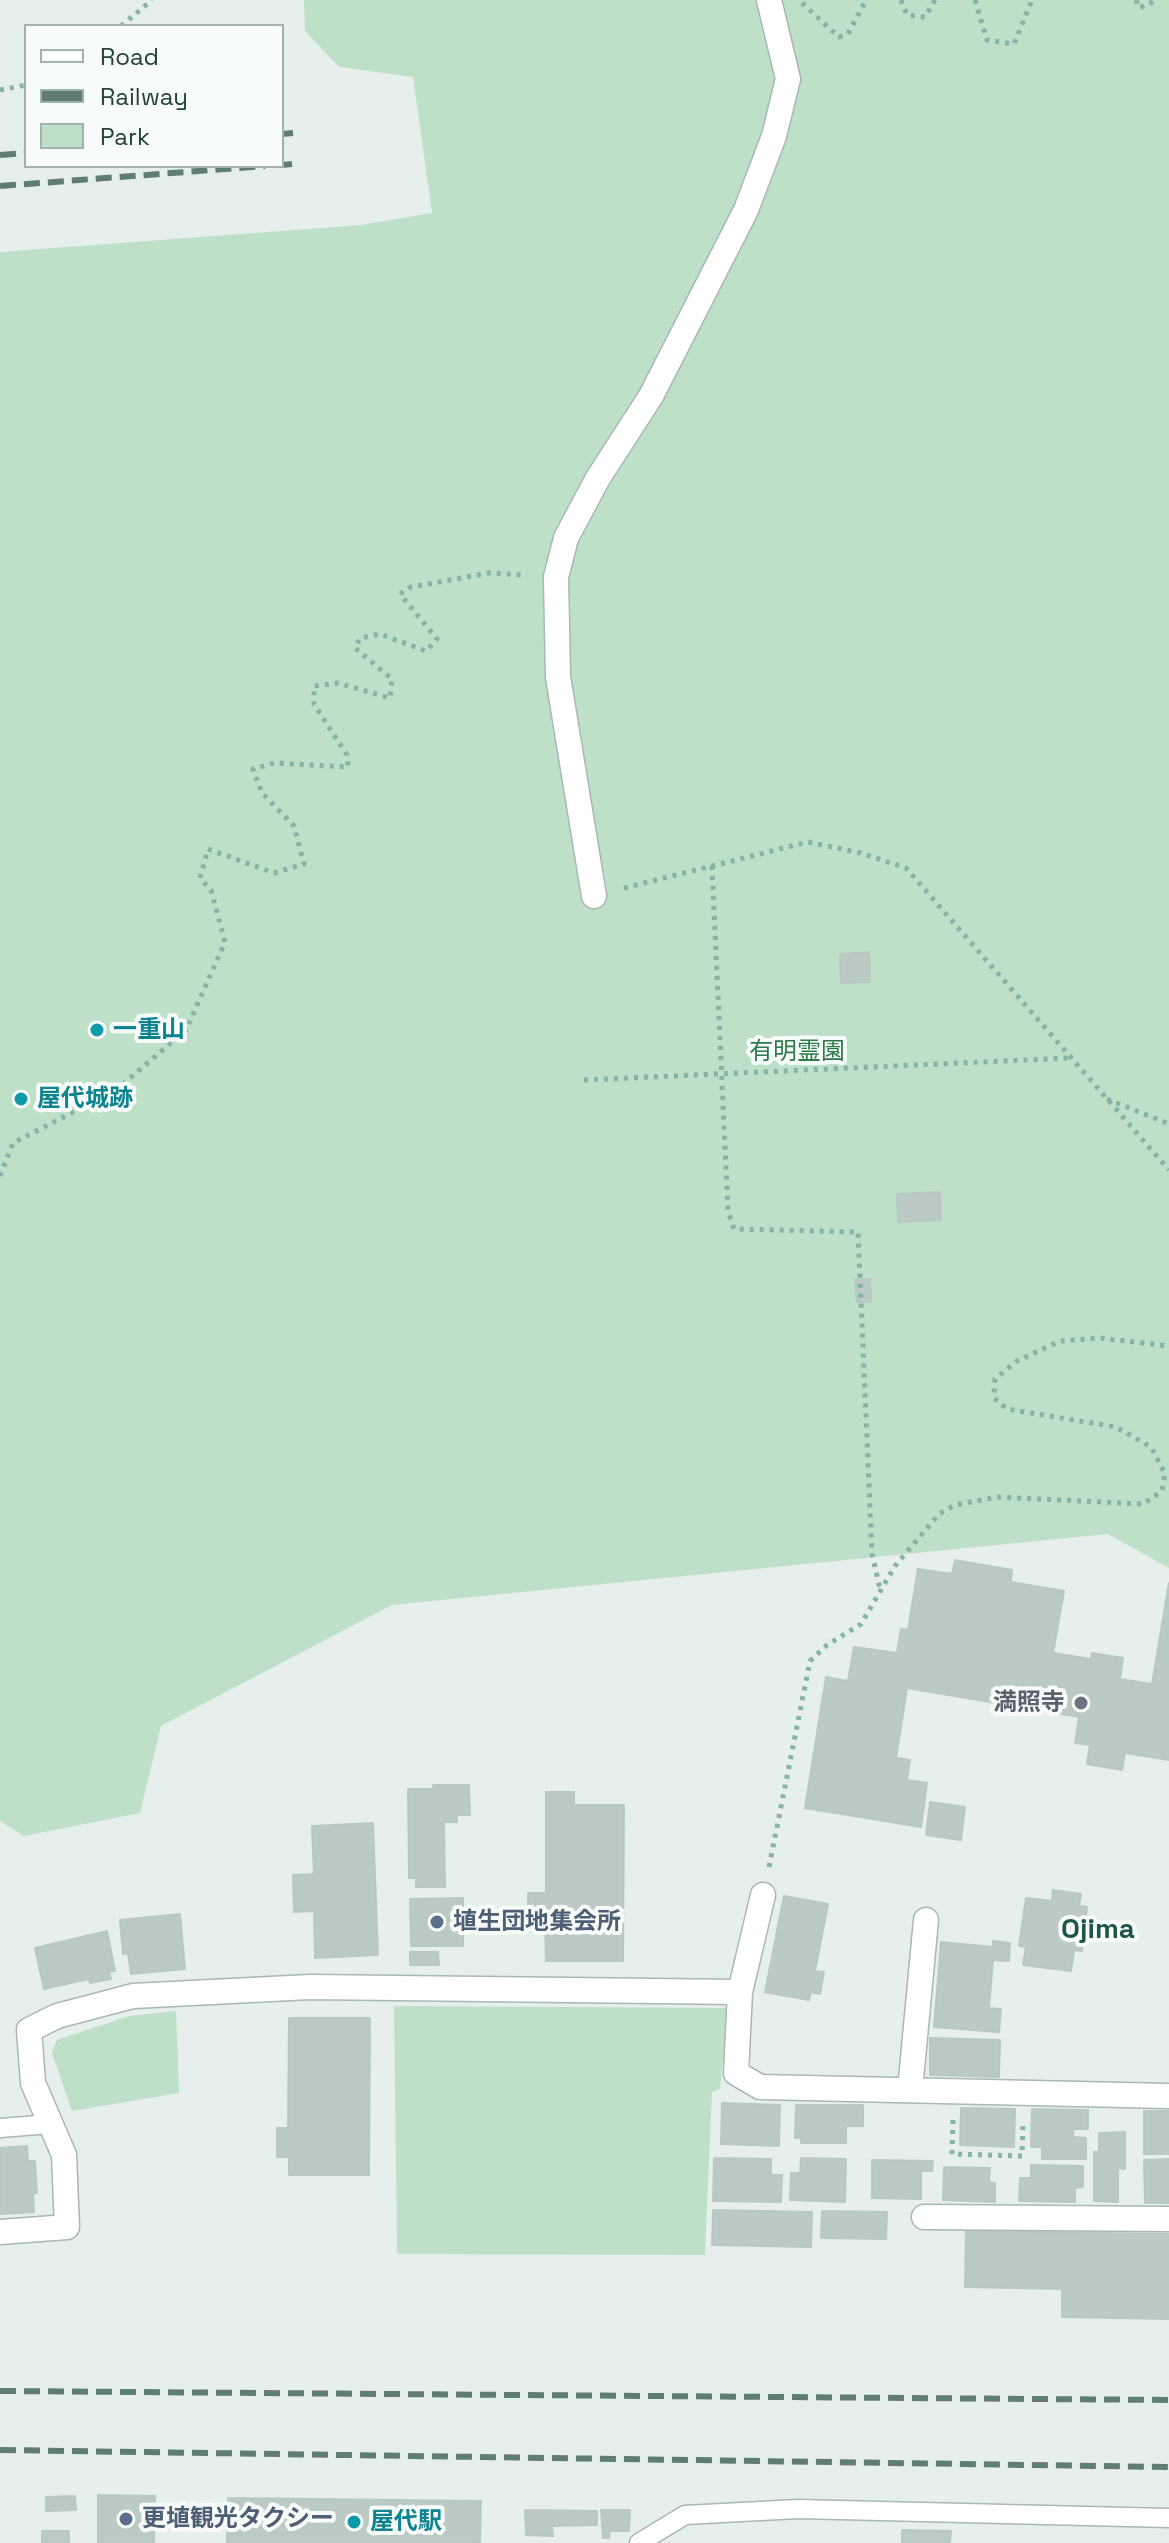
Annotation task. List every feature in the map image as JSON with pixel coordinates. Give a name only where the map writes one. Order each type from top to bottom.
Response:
[{"type":"street","points":[[594,896],[558,677],[556,577],[566,538],[598,478],[651,396],[746,210],[774,136],[788,79],[769,0]]},
{"type":"street","points":[[763,1895],[740,1992],[736,2073],[760,2087],[1169,2096]]},
{"type":"street","points":[[910,2090],[926,1920]]},
{"type":"street","points":[[0,2232],[67,2227],[64,2155],[33,2083],[29,2030],[57,2016],[133,1996],[310,1987],[740,1992]]},
{"type":"street","points":[[924,2217],[1169,2219]]},
{"type":"lane","points":[[0,2128],[50,2124]]},
{"type":"lane","points":[[639,2543],[685,2515],[798,2509],[1169,2518]]},
{"type":"path","points":[[123,24],[152,0]]},
{"type":"path","points":[[799,0],[839,37],[848,34],[866,0]]},
{"type":"path","points":[[901,0],[907,15],[925,17],[935,0]]},
{"type":"path","points":[[975,0],[987,40],[1014,44],[1032,0]]},
{"type":"path","points":[[1136,0],[1139,8],[1157,0]]},
{"type":"path","points":[[0,90],[24,85]]},
{"type":"path","points":[[0,1176],[13,1143],[116,1090],[186,1030],[225,942],[211,890],[200,878],[208,849],[274,873],[304,864],[294,826],[262,793],[253,769],[274,763],[348,767],[347,755],[314,704],[314,686],[338,683],[390,698],[392,679],[355,648],[360,638],[380,634],[426,651],[437,639],[406,606],[400,594],[411,587],[489,573],[556,577]]},
{"type":"path","points":[[594,896],[808,842],[861,853],[906,868],[1169,1170]]},
{"type":"path","points":[[712,866],[728,1211],[734,1229],[858,1232],[872,1554],[880,1591]]},
{"type":"path","points":[[584,1080],[1070,1058]]},
{"type":"path","points":[[1106,1099],[1169,1124]]},
{"type":"path","points":[[763,1895],[810,1661],[827,1645],[861,1624],[895,1566],[939,1514],[955,1505],[997,1497],[1143,1504],[1162,1491],[1165,1474],[1151,1447],[1116,1427],[1007,1409],[994,1398],[995,1379],[1017,1361],[1060,1341],[1100,1338],[1169,1346]]},
{"type":"path","points":[[953,2091],[952,2154],[1022,2156],[1024,2093]]},
{"type":"green space","name":"有明霊園","points":[[304,0],[1169,0],[1169,1568],[1108,1534],[392,1605],[161,1726],[140,1813],[24,1836],[0,1821],[0,252],[361,225],[432,213],[413,77],[339,67],[305,31]]},
{"type":"green space","points":[[394,2006],[728,2008],[720,2089],[712,2092],[705,2255],[397,2254]]},
{"type":"green space","points":[[176,2011],[179,2093],[72,2111],[52,2053],[57,2040],[129,2016]]},
{"type":"building","points":[[869,952],[870,982],[841,983],[840,954]]},
{"type":"building","points":[[940,1192],[941,1220],[898,1222],[897,1194]]},
{"type":"building","points":[[855,1279],[870,1279],[871,1302],[857,1302]]},
{"type":"building","name":"満照寺","points":[[955,1560],[1012,1570],[1011,1582],[1064,1591],[1053,1653],[1091,1659],[1092,1653],[1123,1658],[1120,1679],[1152,1684],[1169,1583],[1169,1760],[1125,1753],[1122,1770],[1087,1764],[1090,1745],[1075,1743],[1079,1717],[907,1688],[896,1758],[910,1760],[907,1780],[927,1783],[921,1827],[805,1808],[826,1677],[848,1681],[854,1647],[897,1653],[901,1629],[908,1630],[918,1569],[952,1574]]},
{"type":"building","points":[[433,1785],[469,1785],[470,1815],[457,1815],[457,1822],[444,1822],[445,1887],[416,1887],[416,1878],[409,1878],[408,1789],[434,1789]]},
{"type":"building","points":[[546,1792],[574,1792],[574,1805],[624,1805],[623,1961],[546,1961],[545,1925],[528,1925],[528,1893],[546,1893]]},
{"type":"building","points":[[930,1802],[965,1807],[961,1840],[926,1835]]},
{"type":"building","points":[[373,1823],[378,1955],[315,1958],[314,1911],[294,1912],[293,1875],[314,1874],[312,1826]]},
{"type":"building","points":[[1053,1890],[1081,1894],[1079,1906],[1087,1907],[1082,1951],[1074,1950],[1071,1971],[1023,1965],[1026,1947],[1019,1946],[1026,1898],[1052,1901]]},
{"type":"building","points":[[784,1896],[828,1904],[815,1971],[824,1972],[820,1994],[811,1992],[809,2000],[765,1992]]},
{"type":"building","name":"埴生団地集会所","points":[[463,1898],[463,1946],[411,1946],[410,1899]]},
{"type":"building","points":[[180,1914],[185,1969],[131,1974],[128,1953],[123,1954],[120,1920]]},
{"type":"building","points":[[107,1931],[115,1971],[109,1972],[111,1979],[90,1983],[89,1979],[44,1989],[35,1948]]},
{"type":"building","points":[[993,1941],[1010,1943],[1009,1961],[993,1960],[989,2008],[1001,2009],[999,2032],[934,2027],[941,1942],[993,1947]]},
{"type":"building","points":[[410,1952],[438,1952],[439,1965],[410,1965]]},
{"type":"building","points":[[289,2018],[370,2018],[369,2175],[289,2175],[289,2157],[277,2157],[277,2128],[288,2128]]},
{"type":"building","points":[[930,2038],[1000,2040],[999,2077],[930,2075]]},
{"type":"building","points":[[722,2103],[780,2105],[779,2146],[721,2144]]},
{"type":"building","points":[[796,2105],[863,2105],[863,2126],[846,2126],[846,2143],[801,2143],[801,2138],[795,2138]]},
{"type":"building","points":[[961,2108],[1015,2109],[1014,2147],[960,2145]]},
{"type":"building","points":[[1032,2109],[1088,2110],[1088,2129],[1073,2129],[1073,2137],[1086,2138],[1086,2159],[1042,2159],[1042,2147],[1031,2147]]},
{"type":"building","points":[[1144,2111],[1169,2111],[1169,2154],[1144,2154]]},
{"type":"building","points":[[1125,2132],[1125,2169],[1118,2168],[1118,2202],[1094,2201],[1094,2152],[1099,2152],[1099,2133]]},
{"type":"building","points":[[27,2146],[28,2161],[35,2161],[37,2193],[33,2194],[34,2212],[0,2214],[0,2148]]},
{"type":"building","points":[[714,2158],[771,2159],[771,2175],[782,2175],[781,2202],[713,2201]]},
{"type":"building","points":[[801,2158],[846,2159],[845,2202],[790,2200],[791,2173],[800,2173]]},
{"type":"building","points":[[1169,2159],[1169,2203],[1145,2203],[1144,2160]]},
{"type":"building","points":[[872,2160],[933,2161],[932,2171],[921,2171],[921,2199],[872,2198]]},
{"type":"building","points":[[1031,2165],[1083,2166],[1083,2187],[1075,2188],[1075,2202],[1019,2201],[1020,2178],[1031,2178]]},
{"type":"building","points":[[944,2167],[990,2168],[989,2182],[995,2183],[995,2202],[943,2200]]},
{"type":"building","points":[[713,2210],[812,2212],[811,2247],[712,2245]]},
{"type":"building","points":[[822,2211],[887,2212],[886,2239],[821,2238]]},
{"type":"building","points":[[966,2231],[1169,2234],[1169,2319],[1062,2317],[1062,2289],[965,2287]]},
{"type":"building","name":"更埴観光タクシー","points":[[98,2495],[155,2496],[154,2543],[98,2543]]},
{"type":"building","points":[[75,2496],[76,2510],[46,2511],[46,2497]]},
{"type":"building","name":"屋代駅","points":[[228,2498],[481,2501],[480,2543],[227,2543]]},
{"type":"building","points":[[525,2510],[597,2511],[597,2525],[552,2526],[553,2536],[526,2535]]},
{"type":"building","points":[[601,2510],[630,2510],[629,2531],[610,2531],[609,2538],[603,2538]]},
{"type":"building","points":[[902,2530],[951,2531],[950,2543],[902,2543]]},
{"type":"building","points":[[42,2531],[69,2531],[69,2543],[42,2543]]},
{"type":"railway","points":[[284,134],[293,133]]},
{"type":"railway","points":[[0,155],[24,153]]},
{"type":"railway","points":[[284,165],[292,164]]},
{"type":"railway","points":[[0,186],[238,168]]},
{"type":"railway","points":[[0,2391],[1169,2400]]},
{"type":"railway","points":[[0,2450],[1169,2467]]},
{"type":"place","name":"一重山","points":[[97,1030]]},
{"type":"place","name":"屋代城跡","points":[[21,1099]]},
{"type":"place","name":"満照寺","points":[[1081,1703]]},
{"type":"place","name":"埴生団地集会所","points":[[437,1922]]},
{"type":"place","name":"更埴観光タクシー","points":[[126,2519]]},
{"type":"place","name":"屋代駅","points":[[354,2522]]},
{"type":"district","name":"Ojima","points":[[1098,1930]]}]
